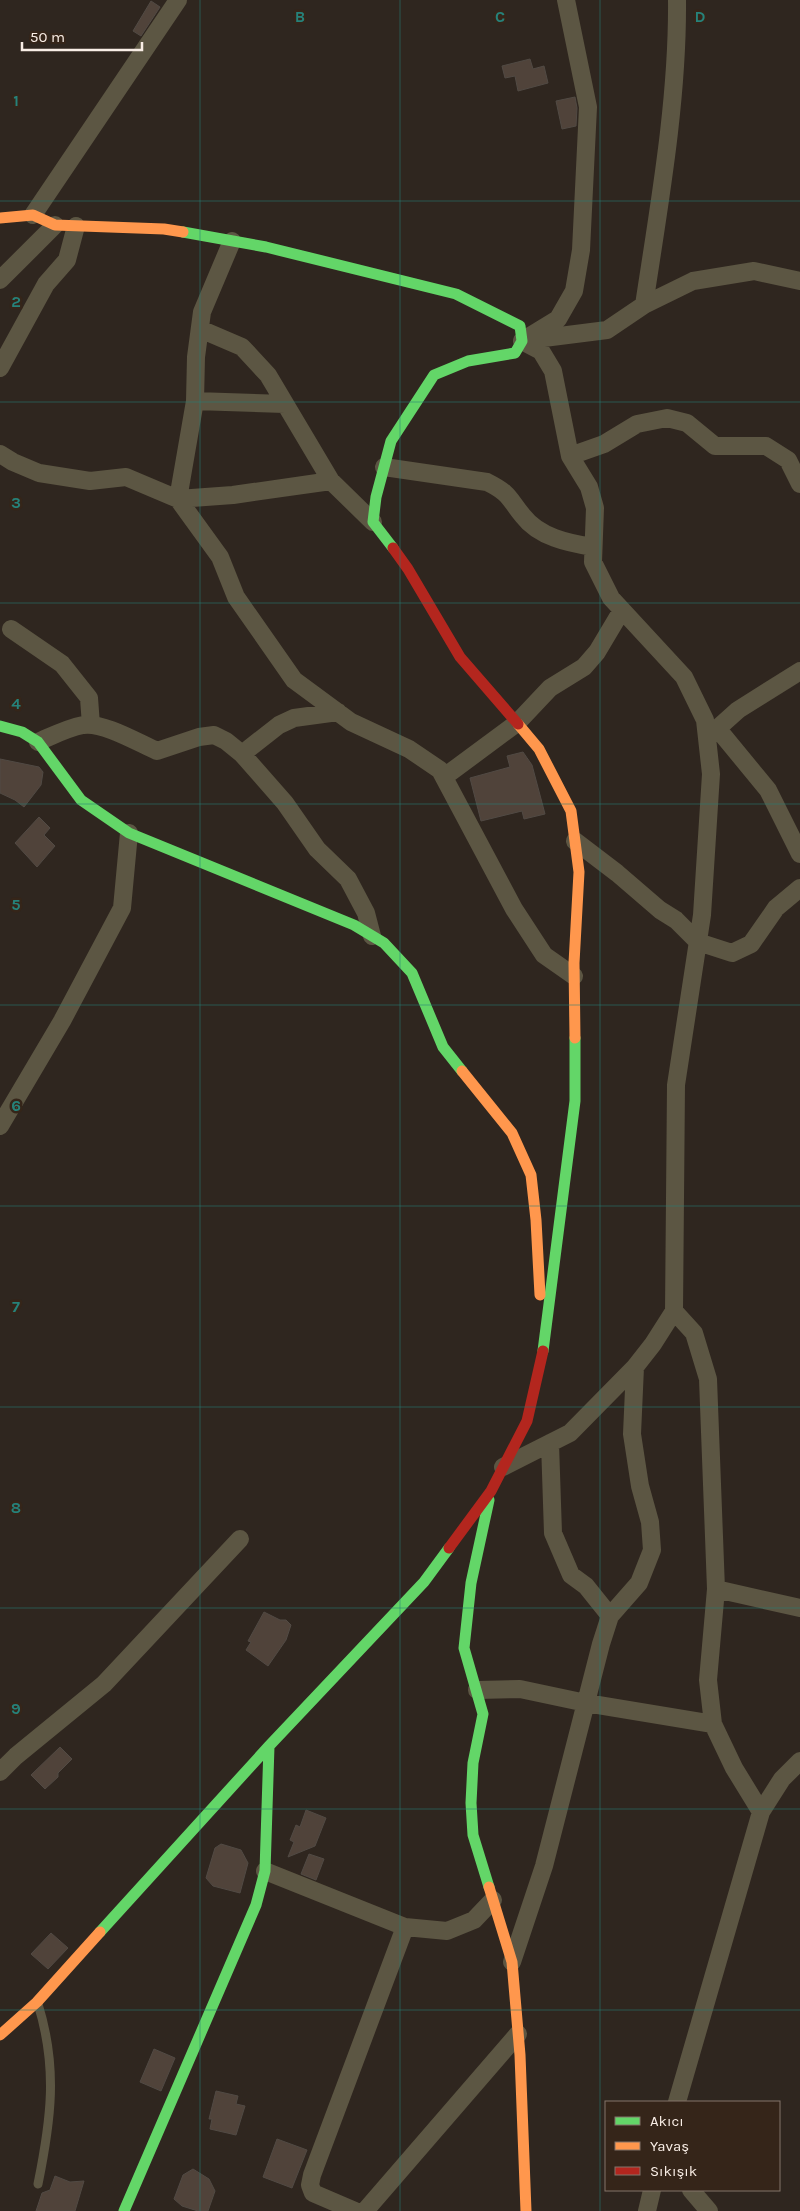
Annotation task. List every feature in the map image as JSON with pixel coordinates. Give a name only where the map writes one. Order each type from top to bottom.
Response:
[{"type":"street","points":[[33,215],[178,0]]},
{"type":"street","points":[[373,522],[376,497],[391,441],[434,375],[468,361],[515,353],[522,341],[558,319],[574,292],[581,250],[588,107],[566,0]]},
{"type":"street","points":[[644,305],[657,216],[677,48],[677,0]]},
{"type":"street","points":[[0,218],[33,215],[55,225],[164,229],[266,247],[456,294],[520,326],[522,341]]},
{"type":"street","points":[[0,280],[55,225]]},
{"type":"street","points":[[0,368],[46,284],[67,260],[76,226]]},
{"type":"street","points":[[232,241],[202,312],[196,357],[195,401],[178,499],[220,557],[236,597],[294,680],[351,722],[409,749],[440,770],[514,909],[544,955],[574,976]]},
{"type":"street","points":[[522,341],[607,330],[644,305],[693,281],[754,271],[800,281]]},
{"type":"street","points":[[0,2034],[37,2002],[268,1746],[424,1582],[491,1491],[527,1421],[543,1349],[575,1101],[574,976],[578,872],[571,811],[539,749],[460,657],[408,568],[373,522],[331,481],[268,375],[242,346],[200,329]]},
{"type":"street","points":[[522,341],[541,351],[553,371],[570,456],[589,487],[595,508],[593,562],[611,598],[684,677],[712,733],[768,790],[800,854]]},
{"type":"street","points":[[195,401],[285,404]]},
{"type":"street","points":[[570,456],[604,444],[637,424],[667,418],[687,423],[715,446],[766,446],[788,460],[800,484]]},
{"type":"street","points":[[0,454],[39,473],[90,480],[126,477],[178,499],[234,495],[331,481]]},
{"type":"street","points":[[384,467],[487,482],[501,489],[511,498],[523,517],[544,534],[570,543],[593,547]]},
{"type":"street","points":[[444,777],[517,723],[550,688],[584,667],[596,652],[622,610]]},
{"type":"street","points":[[11,629],[62,664],[89,698],[91,725]]},
{"type":"street","points":[[504,1467],[570,1433],[635,1367],[653,1344],[674,1311],[676,1085],[702,914],[712,733],[738,710],[800,671]]},
{"type":"street","points":[[242,754],[279,725],[294,718],[338,712]]},
{"type":"street","points":[[38,742],[65,730],[91,725],[96,725],[157,750],[199,737],[214,735],[226,741],[242,754],[285,803],[317,849],[348,879],[366,913],[372,936]]},
{"type":"street","points":[[0,726],[22,732],[38,742],[81,800],[129,833],[354,925],[384,943],[412,974],[443,1047],[512,1132],[531,1175],[536,1220],[543,1349]]},
{"type":"street","points":[[0,1126],[79,990],[122,908],[129,833]]},
{"type":"street","points":[[575,841],[616,872],[660,910],[676,920],[698,942],[732,953],[751,944],[776,908],[800,888]]},
{"type":"street","points":[[674,1311],[694,1333],[708,1379],[716,1589],[708,1680],[713,1724],[734,1768],[761,1812]]},
{"type":"street","points":[[512,1962],[544,1866],[610,1616],[639,1583],[652,1550],[650,1522],[640,1486],[632,1434],[635,1367]]},
{"type":"street","points":[[550,1443],[553,1533],[571,1575],[586,1586],[610,1616]]},
{"type":"street","points":[[491,1491],[471,1583],[464,1648],[482,1714],[473,1763],[471,1803],[473,1835],[512,1962],[518,2034],[526,2211]]},
{"type":"street","points":[[0,1772],[16,1756],[104,1684],[240,1539]]},
{"type":"street","points":[[716,1589],[800,1608]]},
{"type":"street","points":[[477,1690],[520,1689],[713,1724]]},
{"type":"street","points":[[124,2211],[256,1904],[265,1871],[268,1746]]},
{"type":"street","points":[[677,2101],[761,1812],[782,1779],[800,1760]]},
{"type":"street","points":[[265,1871],[405,1926],[447,1931],[474,1920],[493,1900]]},
{"type":"street","points":[[355,2211],[313,2193],[310,2185],[312,2175],[405,1926]]},
{"type":"street","points":[[365,2211],[518,2034]]},
{"type":"street","points":[[646,2211],[652,2191]]},
{"type":"street","points":[[692,2191],[709,2211]]},
{"type":"lane","points":[[37,2002],[50,2054],[51,2080],[48,2135],[38,2184]]},
{"type":"building","points":[[151,1],[160,7],[141,36],[133,31]]},
{"type":"building","points":[[530,59],[533,69],[544,66],[548,83],[518,91],[515,76],[505,78],[502,66]]},
{"type":"building","points":[[575,97],[577,108],[576,126],[562,129],[556,101]]},
{"type":"building","points":[[523,752],[532,765],[545,814],[524,819],[522,811],[481,821],[470,778],[510,767],[507,756]]},
{"type":"building","points":[[0,759],[39,767],[43,772],[41,785],[24,807],[15,800],[0,793]]},
{"type":"building","points":[[39,817],[50,828],[44,835],[55,846],[37,867],[15,843]]},
{"type":"building","points":[[264,1612],[280,1620],[286,1620],[291,1625],[286,1640],[268,1666],[246,1650],[251,1642],[248,1641]]},
{"type":"building","points":[[60,1747],[72,1759],[58,1773],[58,1777],[45,1789],[31,1775]]},
{"type":"building","points":[[306,1810],[326,1818],[315,1846],[288,1857],[294,1842],[290,1840],[296,1825],[300,1827]]},
{"type":"building","points":[[221,1844],[241,1850],[248,1863],[240,1893],[213,1886],[206,1878],[215,1848]]},
{"type":"building","points":[[309,1854],[324,1859],[316,1880],[301,1874]]},
{"type":"building","points":[[51,1933],[68,1948],[48,1969],[31,1954]]},
{"type":"building","points":[[154,2049],[175,2058],[161,2091],[140,2082]]},
{"type":"building","points":[[216,2091],[238,2096],[236,2104],[245,2106],[236,2135],[210,2129],[212,2119],[209,2119]]},
{"type":"building","points":[[277,2139],[307,2150],[292,2188],[263,2177]]},
{"type":"building","points":[[193,2169],[209,2179],[215,2191],[208,2211],[198,2211],[182,2206],[174,2199],[183,2175]]},
{"type":"building","points":[[55,2176],[70,2182],[84,2181],[75,2211],[36,2211],[42,2193],[50,2190]]},
{"type":"traffic: fast","points":[[183,232],[266,247],[456,294],[520,326],[522,341],[515,353],[468,361],[434,375],[391,441],[376,497],[373,522],[393,548]]},
{"type":"traffic: fast","points":[[0,726],[22,732],[38,742],[81,800],[129,833],[354,925],[384,943],[412,973],[443,1047],[462,1071]]},
{"type":"traffic: fast","points":[[543,1351],[575,1101],[575,1038]]},
{"type":"traffic: fast","points":[[489,1500],[471,1583],[464,1648],[483,1714],[473,1763],[471,1803],[473,1835],[489,1887]]},
{"type":"traffic: fast","points":[[100,1932],[269,1746],[424,1582],[449,1548]]},
{"type":"traffic: fast","points":[[124,2211],[256,1905],[265,1871],[269,1746]]},
{"type":"traffic: slow","points":[[0,218],[33,215],[55,225],[164,229],[183,232]]},
{"type":"traffic: slow","points":[[518,724],[539,749],[571,811],[579,872],[574,963],[575,1038]]},
{"type":"traffic: slow","points":[[462,1071],[512,1133],[531,1175],[536,1220],[540,1295]]},
{"type":"traffic: slow","points":[[489,1887],[512,1962],[520,2055],[526,2211]]},
{"type":"traffic: slow","points":[[0,2035],[37,2002],[100,1932]]},
{"type":"traffic: jam","points":[[393,548],[408,569],[460,657],[518,724]]},
{"type":"traffic: jam","points":[[449,1548],[491,1491],[527,1421],[543,1351]]}]
